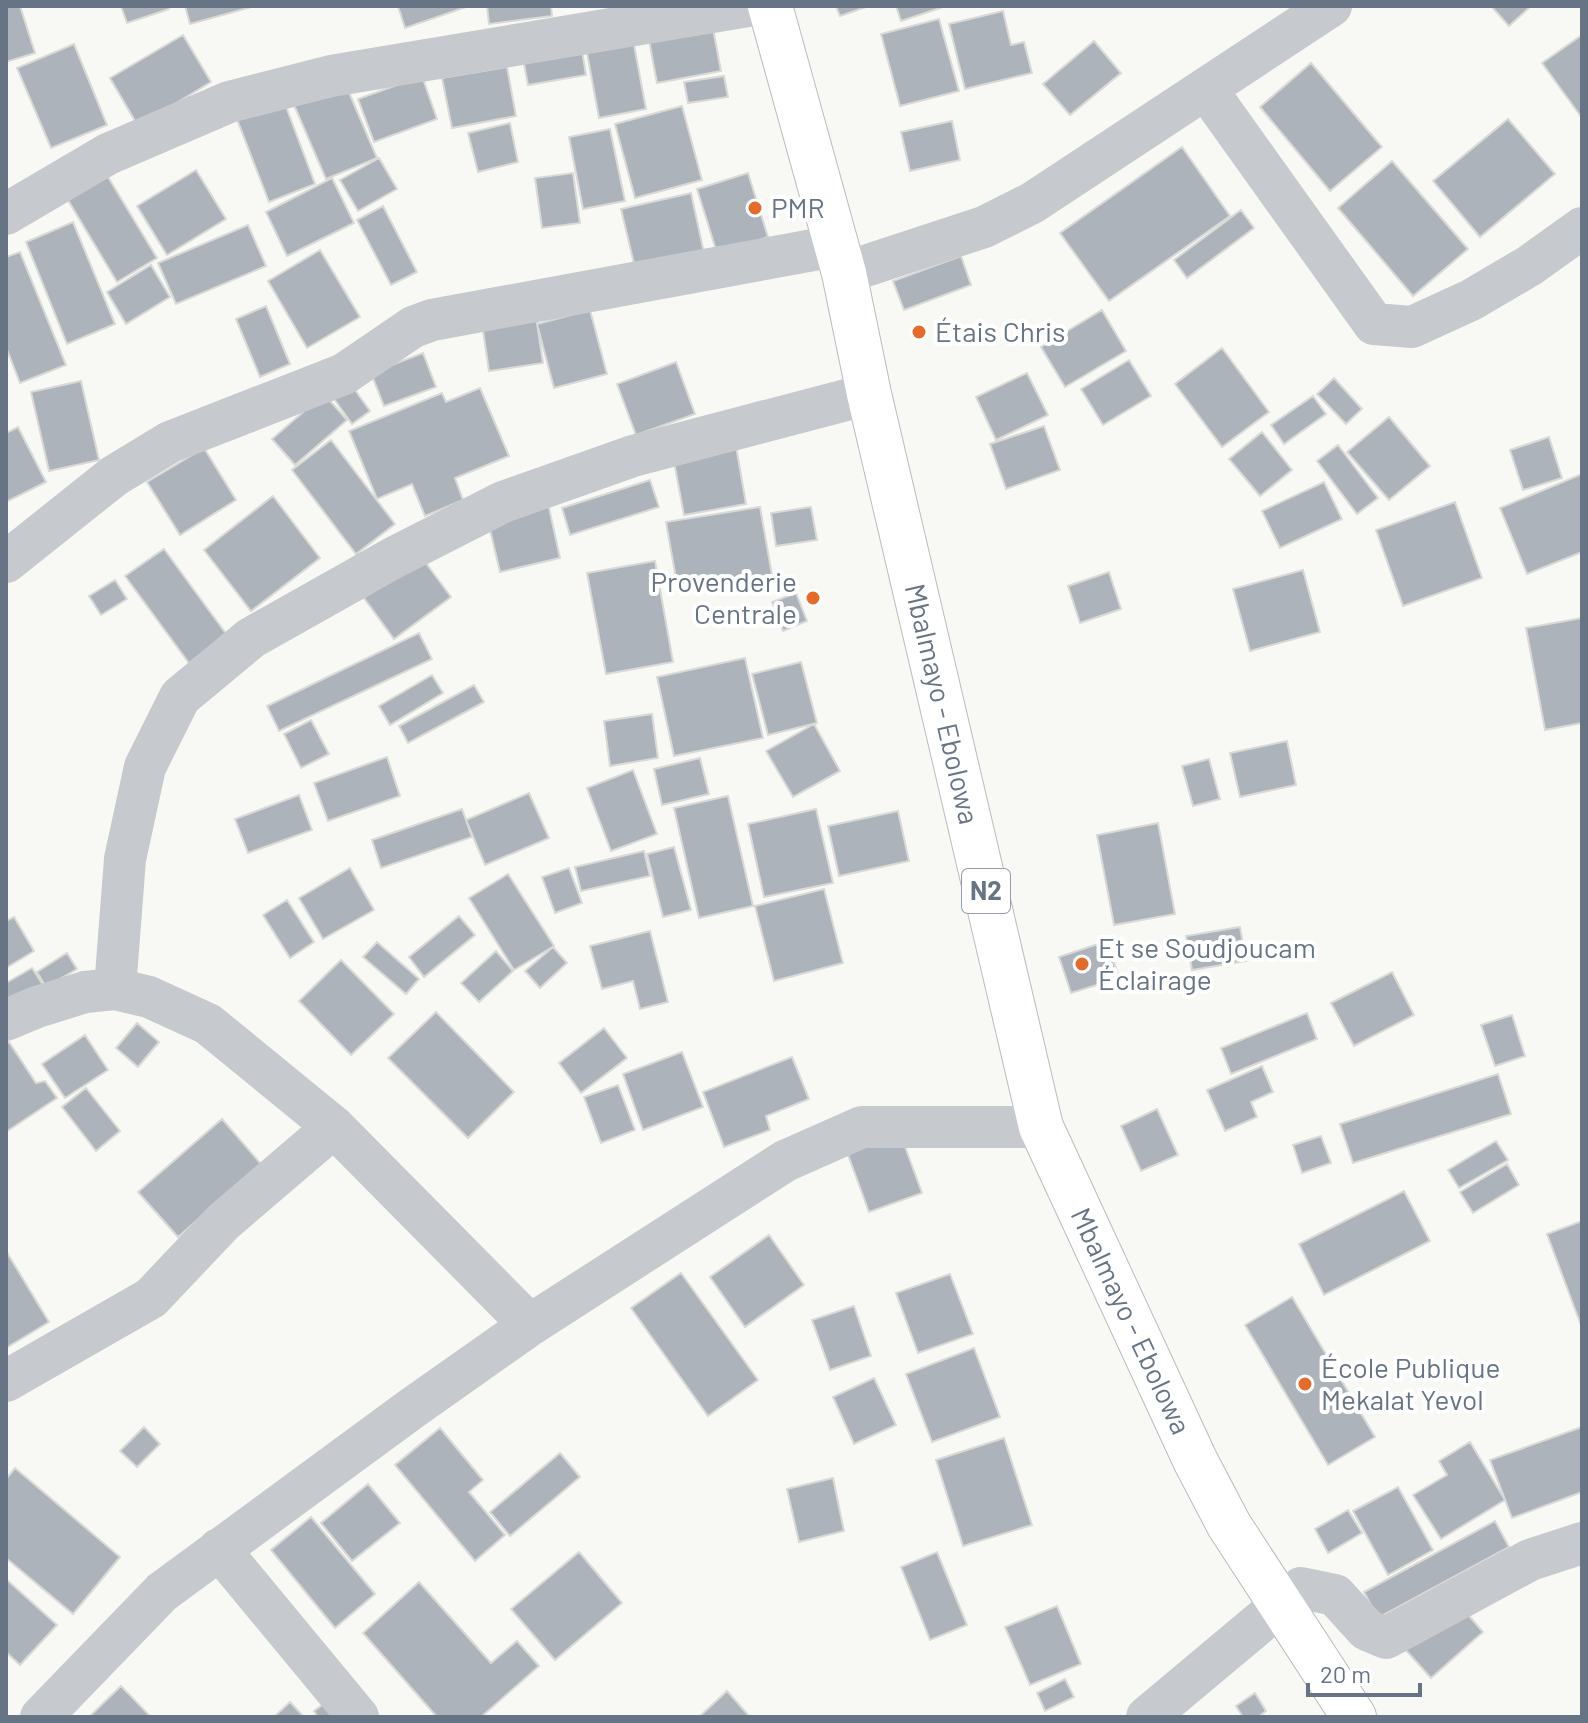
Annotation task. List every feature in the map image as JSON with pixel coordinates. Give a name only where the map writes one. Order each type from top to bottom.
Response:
[{"type":"highway","name":"Mbalmayo - Ebolowa","points":[[770,6],[839,260],[1041,1127],[1195,1460],[1229,1525],[1354,1717]]},
{"type":"street","points":[[6,214],[108,154],[229,102],[331,76],[748,6]]},
{"type":"street","points":[[6,562],[114,476],[170,442],[344,374],[413,327],[432,320],[839,260],[984,227],[1032,203],[1331,6]]},
{"type":"street","points":[[1206,89],[1374,324],[1412,327],[1529,266],[1582,228]]},
{"type":"street","points":[[115,989],[125,859],[145,767],[180,697],[251,638],[393,558],[503,502],[633,456],[869,394]]},
{"type":"street","points":[[6,1020],[85,992],[115,989],[149,997],[208,1024],[334,1127],[530,1325]]},
{"type":"street","points":[[6,1381],[151,1298],[223,1222],[334,1127]]},
{"type":"street","points":[[41,1717],[162,1592],[219,1549],[530,1325],[785,1161],[862,1127],[1041,1127]]},
{"type":"street","points":[[1147,1717],[1301,1588],[1335,1595],[1367,1630],[1386,1638],[1530,1560],[1582,1543]]},
{"type":"street","points":[[219,1549],[358,1717]]},
{"type":"building","points":[[6,6],[20,6],[35,53],[6,62]]},
{"type":"building","points":[[121,6],[168,6],[169,9],[127,23]]},
{"type":"building","points":[[185,6],[255,6],[190,24]]},
{"type":"building","points":[[398,6],[469,6],[405,28]]},
{"type":"building","points":[[487,6],[551,6],[552,16],[489,24]]},
{"type":"building","points":[[836,6],[866,6],[866,7],[840,16]]},
{"type":"building","points":[[896,6],[946,6],[901,21]]},
{"type":"building","points":[[1491,6],[1531,6],[1509,26]]},
{"type":"building","points":[[1003,11],[1011,45],[1024,42],[1032,73],[965,89],[949,24]]},
{"type":"building","points":[[939,19],[959,91],[900,106],[881,34]]},
{"type":"building","points":[[712,23],[721,71],[657,83],[648,35]]},
{"type":"building","points":[[632,34],[646,109],[599,118],[585,42]]},
{"type":"building","points":[[183,35],[211,82],[138,126],[110,78]]},
{"type":"building","points":[[1582,35],[1582,118],[1542,63]]},
{"type":"building","points":[[580,38],[586,75],[528,85],[521,48]]},
{"type":"building","points":[[1094,41],[1121,73],[1070,115],[1043,84]]},
{"type":"building","points":[[74,44],[107,125],[51,148],[17,68]]},
{"type":"building","points":[[1311,63],[1382,147],[1330,191],[1260,107]]},
{"type":"building","points":[[507,67],[516,116],[452,128],[442,78]]},
{"type":"building","points":[[422,76],[437,119],[374,142],[358,99]]},
{"type":"building","points":[[724,76],[728,97],[688,103],[684,82]]},
{"type":"building","points":[[345,83],[377,158],[326,179],[294,105]]},
{"type":"building","points":[[282,96],[315,184],[269,202],[235,114]]},
{"type":"building","points":[[682,106],[702,180],[635,198],[615,124]]},
{"type":"building","points":[[1508,119],[1555,174],[1480,237],[1433,181]]},
{"type":"building","points":[[952,121],[960,160],[910,171],[901,132]]},
{"type":"building","points":[[510,123],[518,162],[478,172],[468,133]]},
{"type":"building","points":[[610,129],[625,201],[583,209],[569,137]]},
{"type":"building","points":[[1182,147],[1230,216],[1109,301],[1060,233]]},
{"type":"building","points":[[379,158],[397,189],[358,211],[340,180]]},
{"type":"building","points":[[1392,161],[1468,249],[1413,296],[1338,208]]},
{"type":"building","points":[[196,170],[226,219],[167,255],[137,206]]},
{"type":"building","points":[[105,172],[157,258],[117,282],[65,195]]},
{"type":"building","points":[[573,173],[580,223],[542,228],[535,178]]},
{"type":"building","points":[[748,173],[768,237],[717,253],[697,189]]},
{"type":"building","points":[[332,178],[354,223],[287,256],[266,212]]},
{"type":"building","points":[[691,193],[704,253],[635,268],[621,209]]},
{"type":"building","points":[[383,206],[417,272],[391,285],[357,220]]},
{"type":"building","points":[[1241,210],[1254,228],[1187,278],[1174,260]]},
{"type":"building","points":[[73,222],[115,324],[67,344],[26,242]]},
{"type":"building","points":[[248,225],[266,266],[176,304],[158,263]]},
{"type":"building","points":[[320,250],[360,317],[307,348],[268,281]]},
{"type":"building","points":[[20,252],[66,365],[20,383],[6,347],[6,257]]},
{"type":"building","points":[[961,256],[971,285],[904,310],[893,281]]},
{"type":"building","points":[[151,265],[170,297],[126,324],[107,292]]},
{"type":"building","points":[[266,306],[290,364],[260,377],[236,319]]},
{"type":"building","points":[[590,310],[607,374],[554,388],[537,324]]},
{"type":"building","points":[[1102,310],[1126,351],[1065,387],[1041,347]]},
{"type":"building","points":[[536,316],[543,363],[489,371],[482,324]]},
{"type":"building","points":[[1222,348],[1269,412],[1222,447],[1175,384]]},
{"type":"building","points":[[423,353],[436,387],[384,406],[371,373]]},
{"type":"building","points":[[1129,360],[1151,396],[1103,425],[1081,389]]},
{"type":"building","points":[[676,362],[695,414],[636,435],[617,384]]},
{"type":"building","points":[[1027,373],[1048,415],[996,440],[976,397]]},
{"type":"building","points":[[1334,378],[1362,409],[1346,424],[1317,394]]},
{"type":"building","points":[[81,381],[99,460],[49,471],[31,392]]},
{"type":"building","points":[[350,383],[370,411],[352,424],[332,396]]},
{"type":"building","points":[[480,388],[509,456],[455,478],[463,500],[425,516],[412,484],[377,499],[349,431],[442,393],[446,402]]},
{"type":"building","points":[[324,394],[347,420],[295,465],[272,439]]},
{"type":"building","points":[[1313,396],[1326,414],[1284,444],[1271,425]]},
{"type":"building","points":[[1389,417],[1430,466],[1389,500],[1347,452]]},
{"type":"building","points":[[1044,426],[1060,470],[1006,489],[990,444]]},
{"type":"building","points":[[18,427],[46,482],[6,502],[6,433]]},
{"type":"building","points":[[1262,432],[1292,470],[1260,496],[1229,459]]},
{"type":"building","points":[[1549,437],[1562,478],[1523,490],[1510,450]]},
{"type":"building","points":[[331,440],[395,524],[356,554],[292,470]]},
{"type":"building","points":[[735,440],[746,504],[684,515],[672,451]]},
{"type":"building","points":[[1338,445],[1378,498],[1357,514],[1317,461]]},
{"type":"building","points":[[204,448],[236,500],[180,535],[147,482]]},
{"type":"building","points":[[1582,474],[1582,552],[1527,574],[1500,508]]},
{"type":"building","points":[[650,480],[659,507],[570,535],[562,508]]},
{"type":"building","points":[[1324,482],[1342,519],[1280,548],[1262,511]]},
{"type":"building","points":[[273,496],[320,558],[251,611],[204,550]]},
{"type":"building","points":[[1455,502],[1482,578],[1403,606],[1376,530]]},
{"type":"building","points":[[548,503],[560,558],[500,572],[487,517]]},
{"type":"building","points":[[760,507],[772,575],[678,590],[666,522]]},
{"type":"building","points":[[811,507],[817,540],[776,546],[771,513]]},
{"type":"building","points":[[164,549],[227,635],[189,663],[125,576]]},
{"type":"building","points":[[420,555],[451,597],[394,639],[364,598]]},
{"type":"building","points":[[655,561],[673,662],[606,674],[587,573]]},
{"type":"building","points":[[1303,570],[1320,632],[1250,651],[1233,589]]},
{"type":"building","points":[[1109,572],[1121,609],[1080,623],[1068,586]]},
{"type":"building","points":[[115,580],[127,599],[101,615],[89,596]]},
{"type":"building","points":[[796,593],[807,621],[783,631],[772,602]]},
{"type":"building","points":[[1582,618],[1582,723],[1545,730],[1526,628]]},
{"type":"building","points":[[419,633],[432,659],[279,731],[267,706]]},
{"type":"building","points":[[745,658],[763,738],[674,756],[657,677]]},
{"type":"building","points":[[801,662],[817,723],[768,735],[752,674]]},
{"type":"building","points":[[432,675],[443,693],[390,725],[379,706]]},
{"type":"building","points":[[474,685],[484,702],[408,743],[399,726]]},
{"type":"building","points":[[652,714],[658,758],[610,766],[604,721]]},
{"type":"building","points":[[311,720],[329,754],[301,768],[284,734]]},
{"type":"building","points":[[814,724],[840,771],[793,797],[766,751]]},
{"type":"building","points":[[1287,741],[1296,785],[1240,797],[1230,753]]},
{"type":"building","points":[[387,757],[400,796],[328,821],[314,783]]},
{"type":"building","points":[[700,758],[709,794],[662,805],[654,769]]},
{"type":"building","points":[[1209,759],[1220,799],[1193,806],[1182,766]]},
{"type":"building","points":[[633,770],[657,834],[611,851],[587,788]]},
{"type":"building","points":[[529,793],[549,838],[485,865],[466,820]]},
{"type":"building","points":[[299,795],[312,830],[248,853],[235,819]]},
{"type":"building","points":[[728,796],[753,906],[699,918],[674,808]]},
{"type":"building","points":[[462,809],[472,837],[381,868],[372,840]]},
{"type":"building","points":[[816,809],[833,883],[764,897],[748,824]]},
{"type":"building","points":[[898,811],[909,861],[839,876],[828,826]]},
{"type":"building","points":[[1158,823],[1175,914],[1114,925],[1097,835]]},
{"type":"building","points":[[674,847],[691,910],[663,917],[647,854]]},
{"type":"building","points":[[644,851],[650,876],[581,891],[575,867]]},
{"type":"building","points":[[350,868],[374,910],[323,939],[299,898]]},
{"type":"building","points":[[569,868],[582,903],[555,913],[542,877]]},
{"type":"building","points":[[508,874],[554,946],[514,970],[469,898]]},
{"type":"building","points":[[824,889],[843,963],[774,981],[755,906]]},
{"type":"building","points":[[287,900],[314,942],[290,958],[263,915]]},
{"type":"building","points":[[459,916],[475,935],[424,977],[409,957]]},
{"type":"building","points":[[14,917],[34,951],[6,968],[6,921]]},
{"type":"building","points":[[1240,927],[1246,961],[1192,970],[1186,936]]},
{"type":"building","points":[[650,931],[668,1002],[640,1009],[633,981],[602,989],[590,946]]},
{"type":"building","points":[[1107,941],[1119,978],[1071,993],[1059,957]]},
{"type":"building","points":[[377,942],[419,979],[406,994],[363,957]]},
{"type":"building","points":[[553,947],[567,963],[540,988],[525,971]]},
{"type":"building","points":[[496,951],[513,971],[479,1002],[461,983]]},
{"type":"building","points":[[67,953],[77,969],[46,987],[37,972]]},
{"type":"building","points":[[341,960],[394,1014],[351,1055],[299,1001]]},
{"type":"building","points":[[32,968],[43,985],[6,1006],[6,983]]},
{"type":"building","points":[[1392,972],[1414,1015],[1354,1046],[1331,1003]]},
{"type":"building","points":[[436,1012],[514,1092],[468,1138],[388,1058]]},
{"type":"building","points":[[1307,1013],[1317,1039],[1231,1074],[1221,1048]]},
{"type":"building","points":[[1512,1015],[1525,1056],[1495,1066],[1481,1025]]},
{"type":"building","points":[[137,1023],[159,1042],[138,1067],[116,1048]]},
{"type":"building","points":[[604,1028],[627,1058],[581,1093],[559,1063]]},
{"type":"building","points":[[85,1035],[108,1070],[65,1098],[42,1064]]},
{"type":"building","points":[[9,1042],[36,1083],[45,1081],[57,1098],[6,1132],[6,1044]]},
{"type":"building","points":[[682,1052],[703,1107],[643,1130],[623,1074]]},
{"type":"building","points":[[792,1057],[809,1099],[766,1116],[770,1130],[724,1147],[703,1092]]},
{"type":"building","points":[[1262,1066],[1273,1092],[1251,1102],[1257,1117],[1225,1131],[1207,1090]]},
{"type":"building","points":[[1498,1074],[1511,1114],[1353,1163],[1340,1124]]},
{"type":"building","points":[[618,1085],[635,1130],[601,1143],[584,1097]]},
{"type":"building","points":[[86,1088],[120,1131],[96,1151],[62,1107]]},
{"type":"building","points":[[1157,1109],[1178,1155],[1141,1171],[1121,1126]]},
{"type":"building","points":[[222,1119],[261,1164],[178,1237],[138,1192]]},
{"type":"building","points":[[900,1133],[922,1193],[869,1212],[847,1152]]},
{"type":"building","points":[[1321,1136],[1331,1163],[1302,1173],[1293,1145]]},
{"type":"building","points":[[1496,1141],[1508,1160],[1459,1188],[1448,1170]]},
{"type":"building","points":[[1507,1164],[1519,1185],[1473,1213],[1460,1192]]},
{"type":"building","points":[[1404,1191],[1430,1241],[1324,1295],[1299,1244]]},
{"type":"building","points":[[1582,1221],[1582,1328],[1547,1234]]},
{"type":"building","points":[[769,1235],[804,1285],[745,1327],[710,1277]]},
{"type":"building","points":[[6,1251],[49,1322],[6,1348]]},
{"type":"building","points":[[681,1273],[758,1380],[708,1416],[631,1308]]},
{"type":"building","points":[[950,1274],[973,1334],[918,1353],[896,1293]]},
{"type":"building","points":[[1292,1297],[1375,1437],[1328,1465],[1245,1325]]},
{"type":"building","points":[[854,1306],[871,1356],[830,1370],[812,1320]]},
{"type":"building","points":[[974,1348],[1000,1417],[932,1442],[906,1374]]},
{"type":"building","points":[[874,1378],[896,1425],[854,1444],[833,1397]]},
{"type":"building","points":[[144,1427],[160,1444],[137,1467],[120,1451]]},
{"type":"building","points":[[1582,1427],[1582,1492],[1512,1518],[1490,1460]]},
{"type":"building","points":[[440,1428],[483,1480],[469,1492],[505,1535],[475,1561],[395,1465]]},
{"type":"building","points":[[1004,1438],[1032,1525],[963,1546],[936,1460]]},
{"type":"building","points":[[1470,1442],[1505,1500],[1441,1539],[1413,1495],[1447,1475],[1439,1461]]},
{"type":"building","points":[[560,1453],[580,1477],[510,1536],[490,1512]]},
{"type":"building","points":[[15,1468],[120,1557],[73,1614],[6,1558],[6,1479]]},
{"type":"building","points":[[833,1478],[844,1531],[799,1542],[787,1489]]},
{"type":"building","points":[[368,1484],[400,1523],[352,1561],[321,1523]]},
{"type":"building","points":[[1398,1487],[1433,1550],[1388,1575],[1353,1511]]},
{"type":"building","points":[[1348,1510],[1362,1533],[1328,1553],[1315,1529]]},
{"type":"building","points":[[311,1517],[375,1594],[335,1628],[271,1550]]},
{"type":"building","points":[[1495,1521],[1509,1547],[1378,1618],[1364,1592]]},
{"type":"building","points":[[579,1552],[622,1603],[555,1660],[511,1609]]},
{"type":"building","points":[[937,1552],[967,1625],[930,1640],[901,1567]]},
{"type":"building","points":[[6,1579],[57,1625],[20,1665],[6,1652]]},
{"type":"building","points":[[419,1582],[491,1663],[517,1641],[539,1666],[481,1717],[437,1717],[363,1633]]},
{"type":"building","points":[[1457,1602],[1483,1632],[1431,1678],[1404,1648]]},
{"type":"building","points":[[1057,1606],[1081,1664],[1030,1685],[1005,1627]]},
{"type":"building","points":[[1065,1679],[1074,1697],[1045,1711],[1037,1693]]},
{"type":"building","points":[[121,1686],[151,1717],[89,1717]]},
{"type":"building","points":[[727,1691],[750,1717],[699,1717]]},
{"type":"building","points":[[1255,1693],[1266,1711],[1258,1717],[1243,1717],[1236,1706]]},
{"type":"building","points":[[331,1699],[343,1717],[318,1717],[314,1711]]},
{"type":"building","points":[[290,1702],[304,1717],[274,1717]]},
{"type":"place","name":"PMR","points":[[755,208]]},
{"type":"place","name":"Étais Chris","points":[[919,332]]},
{"type":"place","name":"Provenderie Centrale","points":[[813,598]]},
{"type":"place","name":"Et se Soudjoucam Éclairage","points":[[1082,964]]},
{"type":"place","name":"École Publique Mekalat Yevol","points":[[1305,1384]]}]
